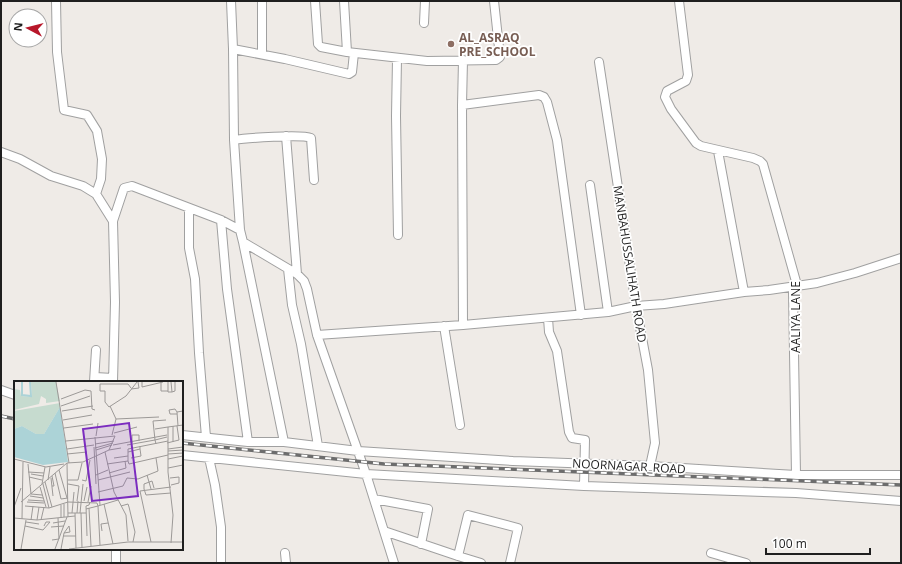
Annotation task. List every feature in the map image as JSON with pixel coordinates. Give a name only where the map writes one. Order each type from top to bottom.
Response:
[{"type":"street","points":[[56,1],[57,52],[64,110],[87,115],[97,131],[102,159],[101,179],[96,194]]},
{"type":"street","points":[[231,1],[234,140],[240,230],[284,442]]},
{"type":"street","points":[[262,1],[262,54]]},
{"type":"street","points":[[315,1],[318,44],[321,46],[350,53],[427,61],[496,60],[500,57],[494,1]]},
{"type":"street","points":[[233,49],[262,54],[349,74],[352,72],[344,1]]},
{"type":"street","points":[[424,23],[425,1]]},
{"type":"street","points":[[679,1],[688,75],[686,81],[667,91],[665,97],[671,109],[696,143],[718,151],[744,292]]},
{"type":"street","points":[[397,59],[396,116],[398,235]]},
{"type":"street","points":[[463,60],[464,325]]},
{"type":"street","name":"MANBAHUSSALIHATH ROAD","points":[[599,62],[636,306],[648,370],[655,442],[650,466]]},
{"type":"street","points":[[462,105],[539,95],[544,97],[547,102],[557,140],[581,315]]},
{"type":"street","points":[[286,136],[297,274]]},
{"type":"street","points":[[234,140],[307,136],[311,138],[314,180]]},
{"type":"street","name":"AALIYA LANE","points":[[718,151],[753,158],[763,164],[797,285],[794,291],[796,475]]},
{"type":"street","points":[[1,152],[20,159],[51,176],[83,186],[96,194],[114,220]]},
{"type":"street","points":[[590,185],[608,312]]},
{"type":"street","points":[[96,350],[95,380],[113,380],[115,302],[114,220],[124,188],[132,186],[221,220],[240,230]]},
{"type":"street","points":[[189,208],[189,248],[194,279],[206,437]]},
{"type":"street","points":[[221,220],[227,289],[248,442]]},
{"type":"street","points":[[243,242],[297,274],[304,281],[317,334],[366,474],[394,563]]},
{"type":"street","points":[[317,334],[464,325],[608,312],[636,306],[712,298],[744,292],[817,283],[855,273],[901,258]]},
{"type":"street","points":[[288,269],[292,305],[302,344],[318,446]]},
{"type":"street","points":[[548,318],[549,332],[557,351],[569,432],[572,438],[585,440],[584,486]]},
{"type":"street","points":[[444,326],[460,425]]},
{"type":"street","points":[[1,390],[14,395]]},
{"type":"street","name":"NOORNAGAR_ROAD","points":[[183,435],[248,442],[284,442],[358,451],[506,460],[650,466],[796,475],[901,475]]},
{"type":"street","points":[[183,456],[366,474],[465,481],[796,493],[901,501]]},
{"type":"street","points":[[209,458],[215,485],[221,527],[221,563]]},
{"type":"street","points":[[374,499],[428,509],[421,544]]},
{"type":"street","points":[[458,556],[468,515],[518,528],[510,563]]},
{"type":"street","points":[[384,531],[481,563]]},
{"type":"street","points":[[116,550],[116,563]]},
{"type":"street","points":[[286,553],[286,563]]},
{"type":"street","points":[[711,553],[746,563]]},
{"type":"railway","points":[[1,416],[14,419]]},
{"type":"railway","points":[[183,443],[384,464],[901,485]]},
{"type":"place","name":"AL_ASRAQ PRE_SCHOOL","points":[[451,44]]}]
